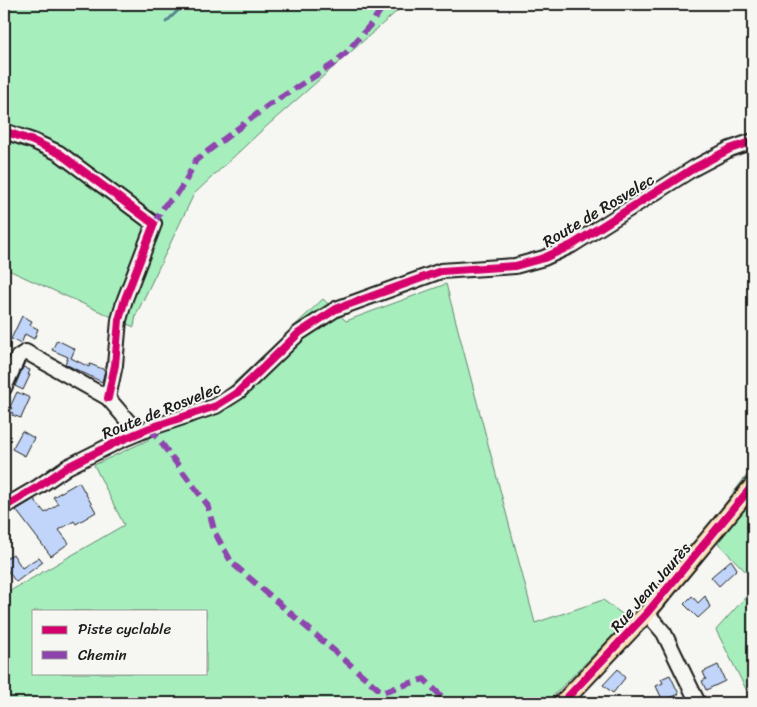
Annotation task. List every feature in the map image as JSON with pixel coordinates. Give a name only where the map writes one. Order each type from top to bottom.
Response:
[{"type":"main road","name":"Rue Jean Jaurès","points":[[562,703],[647,613],[753,485]]},
{"type":"street","points":[[4,131],[59,153],[154,224],[125,298],[119,320],[115,366],[108,398]]},
{"type":"street","name":"Route de Rosvelec","points":[[4,507],[76,462],[138,433],[216,406],[238,392],[299,333],[336,309],[441,271],[515,266],[544,258],[572,245],[706,162],[730,149],[753,141]]},
{"type":"street","points":[[4,388],[18,357],[26,352],[108,398],[138,433]]},
{"type":"street","points":[[647,613],[664,633],[698,703]]},
{"type":"green space","points":[[4,4],[405,4],[259,133],[194,194],[136,315],[134,327],[4,268]]},
{"type":"green space","points":[[446,284],[535,623],[603,600],[629,619],[546,703],[4,703],[4,584],[10,591],[124,525],[94,465],[148,440],[149,420],[218,398],[323,299],[346,321]]},
{"type":"green space","points":[[753,467],[753,579],[705,530]]},
{"type":"green space","points":[[753,589],[753,703],[716,630]]},
{"type":"building","points":[[22,316],[32,321],[30,325],[38,329],[34,339],[25,334],[21,344],[11,339]]},
{"type":"building","points":[[57,340],[75,349],[71,358],[89,367],[90,364],[105,370],[102,382],[65,364],[68,357],[52,350]]},
{"type":"building","points":[[23,367],[30,370],[28,375],[30,375],[23,390],[15,386]]},
{"type":"building","points":[[17,392],[30,398],[21,418],[12,415],[13,413],[10,412],[12,408],[10,407]]},
{"type":"building","points":[[22,431],[34,438],[25,456],[12,449]]},
{"type":"building","points":[[79,482],[96,512],[76,524],[74,521],[59,530],[69,543],[51,556],[16,510],[34,499],[45,513],[58,504],[53,497]]},
{"type":"building","points":[[13,554],[22,568],[39,557],[43,562],[16,582],[4,566],[4,560]]},
{"type":"building","points":[[731,560],[737,569],[719,586],[711,577]]},
{"type":"building","points":[[692,596],[698,603],[705,596],[710,607],[698,618],[684,604]]},
{"type":"building","points":[[718,665],[725,681],[706,690],[702,681],[706,679],[703,672]]},
{"type":"building","points":[[618,669],[625,678],[613,693],[603,685]]},
{"type":"building","points":[[670,675],[679,694],[663,701],[656,686],[663,683],[661,679]]},
{"type":"waterway","points":[[166,22],[185,4]]},
{"type":"marked path","points":[[154,224],[165,205],[177,194],[185,182],[196,160],[269,105],[332,65],[346,53],[371,24],[385,4]]},
{"type":"marked path","points":[[150,428],[207,504],[215,533],[232,563],[382,692],[424,679],[448,703]]},
{"type":"cycle path","points":[[4,131],[59,153],[154,224],[125,299],[119,320],[115,365],[108,398]]},
{"type":"cycle path","points":[[4,507],[67,467],[119,441],[150,428],[216,406],[238,392],[299,333],[336,309],[441,271],[515,266],[544,258],[572,245],[694,168],[730,149],[753,141]]},
{"type":"cycle path","points":[[562,703],[647,613],[753,485]]}]
